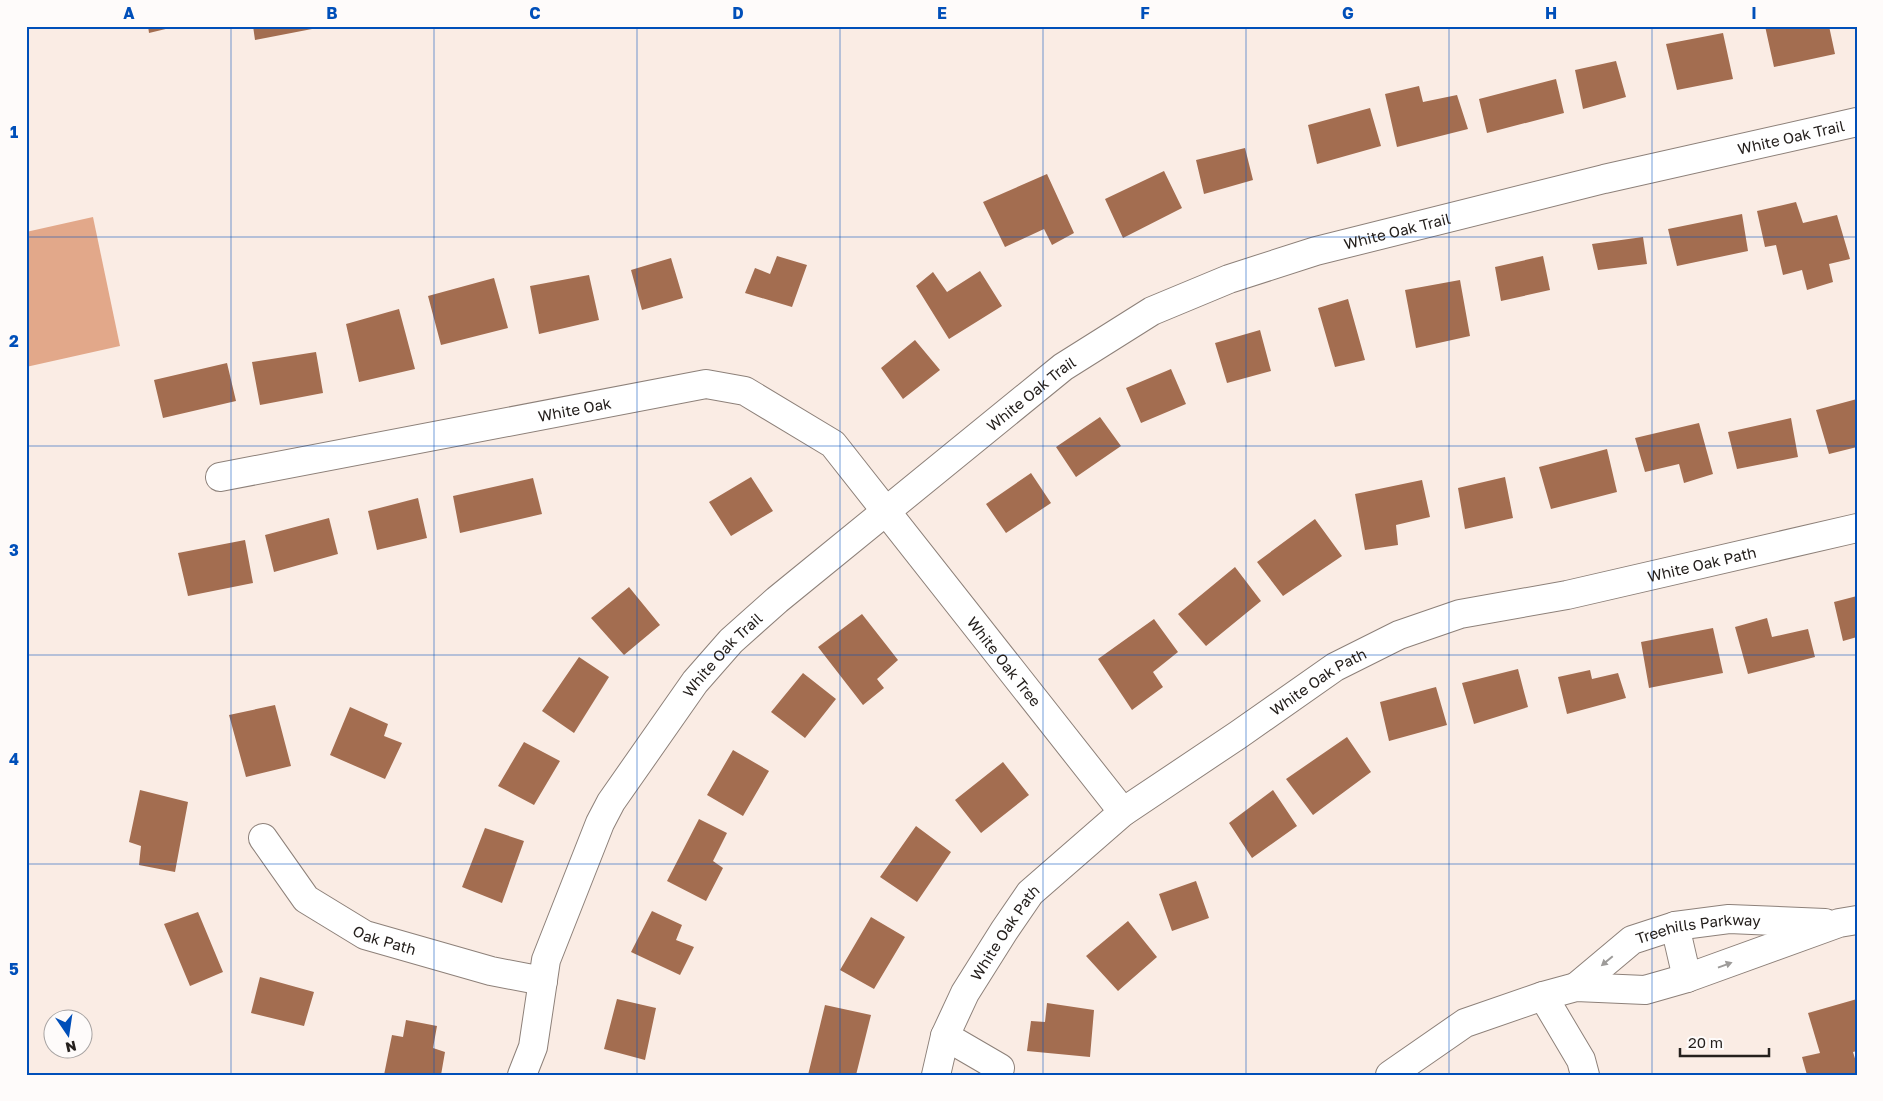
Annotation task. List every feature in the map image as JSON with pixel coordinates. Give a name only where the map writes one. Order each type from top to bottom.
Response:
[{"type":"street","name":"White Oak Trail","points":[[522,1075],[533,1047],[546,960],[600,823],[611,802],[695,682],[731,641],[777,600],[1063,367],[1152,311],[1229,279],[1325,248],[1604,179],[1857,122]]},
{"type":"street","name":"White Oak","points":[[220,477],[706,384],[745,391],[833,444],[886,510]]},
{"type":"street","name":"White Oak Tree","points":[[886,510],[1123,812]]},
{"type":"street","name":"White Oak Path","points":[[936,1075],[945,1036],[965,993],[1030,893],[1123,812],[1335,667],[1399,635],[1460,614],[1567,595],[1857,528]]},
{"type":"street","name":"Oak Path","points":[[263,838],[306,899],[365,934],[492,971],[543,981]]},
{"type":"street","name":"Treehills Parkway","points":[[1576,987],[1632,940],[1675,926],[1729,919],[1848,922]]},
{"type":"street","name":"Treehills Parkway","points":[[1390,1075],[1465,1023],[1543,996],[1576,987],[1646,990],[1687,978],[1848,922]]},
{"type":"street","points":[[1675,926],[1687,978]]},
{"type":"street","points":[[1543,996],[1581,1060],[1585,1075]]},
{"type":"street","points":[[945,1036],[1000,1068]]},
{"type":"shaded area","points":[[93,217],[120,346],[26,367],[26,232]]},
{"type":"building","points":[[148,26],[174,26],[174,27],[149,33]]},
{"type":"building","points":[[253,26],[311,26],[312,29],[255,40]]},
{"type":"building","points":[[1765,26],[1829,26],[1835,54],[1774,67]]},
{"type":"building","points":[[1723,33],[1733,79],[1677,90],[1666,44]]},
{"type":"building","points":[[1616,61],[1626,97],[1583,109],[1575,70]]},
{"type":"building","points":[[1556,79],[1564,113],[1487,133],[1479,99]]},
{"type":"building","points":[[1419,86],[1423,102],[1457,95],[1468,129],[1397,147],[1385,94]]},
{"type":"building","points":[[1370,108],[1381,146],[1317,164],[1308,125]]},
{"type":"building","points":[[1245,148],[1253,180],[1204,194],[1196,160]]},
{"type":"building","points":[[1164,171],[1182,208],[1123,238],[1105,199]]},
{"type":"building","points":[[1047,174],[1074,233],[1052,245],[1044,229],[1005,247],[983,202]]},
{"type":"building","points":[[1796,202],[1803,223],[1837,215],[1850,259],[1829,264],[1833,282],[1807,290],[1802,270],[1783,275],[1776,245],[1765,247],[1757,211]]},
{"type":"building","points":[[1742,214],[1748,251],[1677,266],[1668,229]]},
{"type":"building","points":[[1643,237],[1647,264],[1598,270],[1592,244]]},
{"type":"building","points":[[777,256],[807,265],[792,307],[745,293],[755,268],[770,274]]},
{"type":"building","points":[[1543,256],[1550,290],[1501,301],[1495,267]]},
{"type":"building","points":[[671,258],[683,298],[642,310],[631,270]]},
{"type":"building","points":[[980,271],[1002,306],[949,339],[916,286],[933,272],[947,292]]},
{"type":"building","points":[[589,275],[599,320],[539,334],[530,286]]},
{"type":"building","points":[[494,278],[508,328],[441,345],[428,296]]},
{"type":"building","points":[[1460,280],[1470,336],[1416,348],[1405,290]]},
{"type":"building","points":[[1348,299],[1365,360],[1335,367],[1318,308]]},
{"type":"building","points":[[399,309],[415,369],[359,382],[346,324]]},
{"type":"building","points":[[1260,330],[1271,371],[1227,383],[1215,343]]},
{"type":"building","points":[[915,340],[940,370],[903,399],[881,368]]},
{"type":"building","points":[[316,352],[323,393],[260,405],[252,362]]},
{"type":"building","points":[[227,363],[236,401],[163,418],[154,380]]},
{"type":"building","points":[[1171,369],[1186,404],[1141,423],[1126,388]]},
{"type":"building","points":[[1857,399],[1857,447],[1829,454],[1816,410]]},
{"type":"building","points":[[1100,417],[1121,446],[1076,477],[1056,447]]},
{"type":"building","points":[[1791,418],[1798,457],[1737,469],[1728,432]]},
{"type":"building","points":[[1699,423],[1713,474],[1684,483],[1679,464],[1645,472],[1635,438]]},
{"type":"building","points":[[1607,449],[1617,492],[1551,509],[1539,467]]},
{"type":"building","points":[[1031,473],[1051,503],[1006,533],[986,504]]},
{"type":"building","points":[[751,477],[773,511],[731,536],[709,502]]},
{"type":"building","points":[[1505,477],[1513,518],[1465,529],[1458,488]]},
{"type":"building","points":[[533,478],[542,514],[460,533],[453,496]]},
{"type":"building","points":[[1422,480],[1430,517],[1396,525],[1398,545],[1365,550],[1355,494]]},
{"type":"building","points":[[418,498],[427,538],[377,550],[368,511]]},
{"type":"building","points":[[329,518],[338,554],[274,572],[265,535]]},
{"type":"building","points":[[1315,519],[1342,556],[1283,596],[1257,562]]},
{"type":"building","points":[[245,540],[253,583],[188,596],[178,553]]},
{"type":"building","points":[[1235,567],[1261,601],[1206,646],[1178,614]]},
{"type":"building","points":[[629,587],[660,625],[624,655],[591,618]]},
{"type":"building","points":[[1857,596],[1857,637],[1843,641],[1834,602]]},
{"type":"building","points":[[862,614],[898,660],[877,679],[884,688],[863,705],[818,647]]},
{"type":"building","points":[[1767,618],[1772,637],[1808,629],[1815,657],[1748,674],[1735,627]]},
{"type":"building","points":[[1154,619],[1178,652],[1153,672],[1163,687],[1132,710],[1098,659]]},
{"type":"building","points":[[1713,628],[1723,673],[1649,688],[1641,642]]},
{"type":"building","points":[[579,657],[609,677],[574,733],[542,711]]},
{"type":"building","points":[[1518,669],[1528,707],[1474,724],[1462,683]]},
{"type":"building","points":[[1590,670],[1592,679],[1618,673],[1626,698],[1567,714],[1558,677]]},
{"type":"building","points":[[803,673],[836,699],[805,738],[771,712]]},
{"type":"building","points":[[1436,687],[1447,725],[1389,741],[1380,702]]},
{"type":"building","points":[[275,705],[291,766],[246,777],[229,715]]},
{"type":"building","points":[[350,707],[388,724],[384,736],[402,743],[385,779],[330,755]]},
{"type":"building","points":[[1347,737],[1371,772],[1313,815],[1286,779]]},
{"type":"building","points":[[524,742],[560,761],[534,805],[498,786]]},
{"type":"building","points":[[733,750],[769,771],[743,816],[707,795]]},
{"type":"building","points":[[1003,762],[1029,795],[981,833],[955,800]]},
{"type":"building","points":[[140,790],[188,802],[175,872],[139,865],[141,846],[129,842]]},
{"type":"building","points":[[1273,790],[1297,826],[1252,858],[1229,823]]},
{"type":"building","points":[[699,819],[727,833],[713,861],[723,868],[706,901],[667,881]]},
{"type":"building","points":[[916,826],[951,852],[917,902],[880,877]]},
{"type":"building","points":[[485,828],[524,841],[502,903],[462,887]]},
{"type":"building","points":[[1196,881],[1209,918],[1172,931],[1159,894]]},
{"type":"building","points":[[652,911],[682,925],[676,940],[694,947],[680,975],[631,952]]},
{"type":"building","points":[[198,912],[223,972],[190,986],[164,924]]},
{"type":"building","points":[[871,917],[905,937],[874,989],[840,970]]},
{"type":"building","points":[[1128,921],[1157,957],[1118,991],[1086,956]]},
{"type":"building","points":[[260,977],[314,992],[304,1026],[251,1013]]},
{"type":"building","points":[[617,999],[656,1008],[645,1060],[604,1049]]},
{"type":"building","points":[[1857,999],[1857,1051],[1853,1052],[1857,1065],[1857,1075],[1807,1075],[1802,1057],[1820,1053],[1808,1013]]},
{"type":"building","points":[[1047,1003],[1094,1010],[1090,1057],[1027,1051],[1031,1021],[1045,1022]]},
{"type":"building","points":[[825,1005],[871,1015],[856,1075],[808,1075]]},
{"type":"building","points":[[406,1020],[437,1026],[433,1048],[445,1052],[441,1075],[384,1075],[392,1035],[403,1037]]}]
